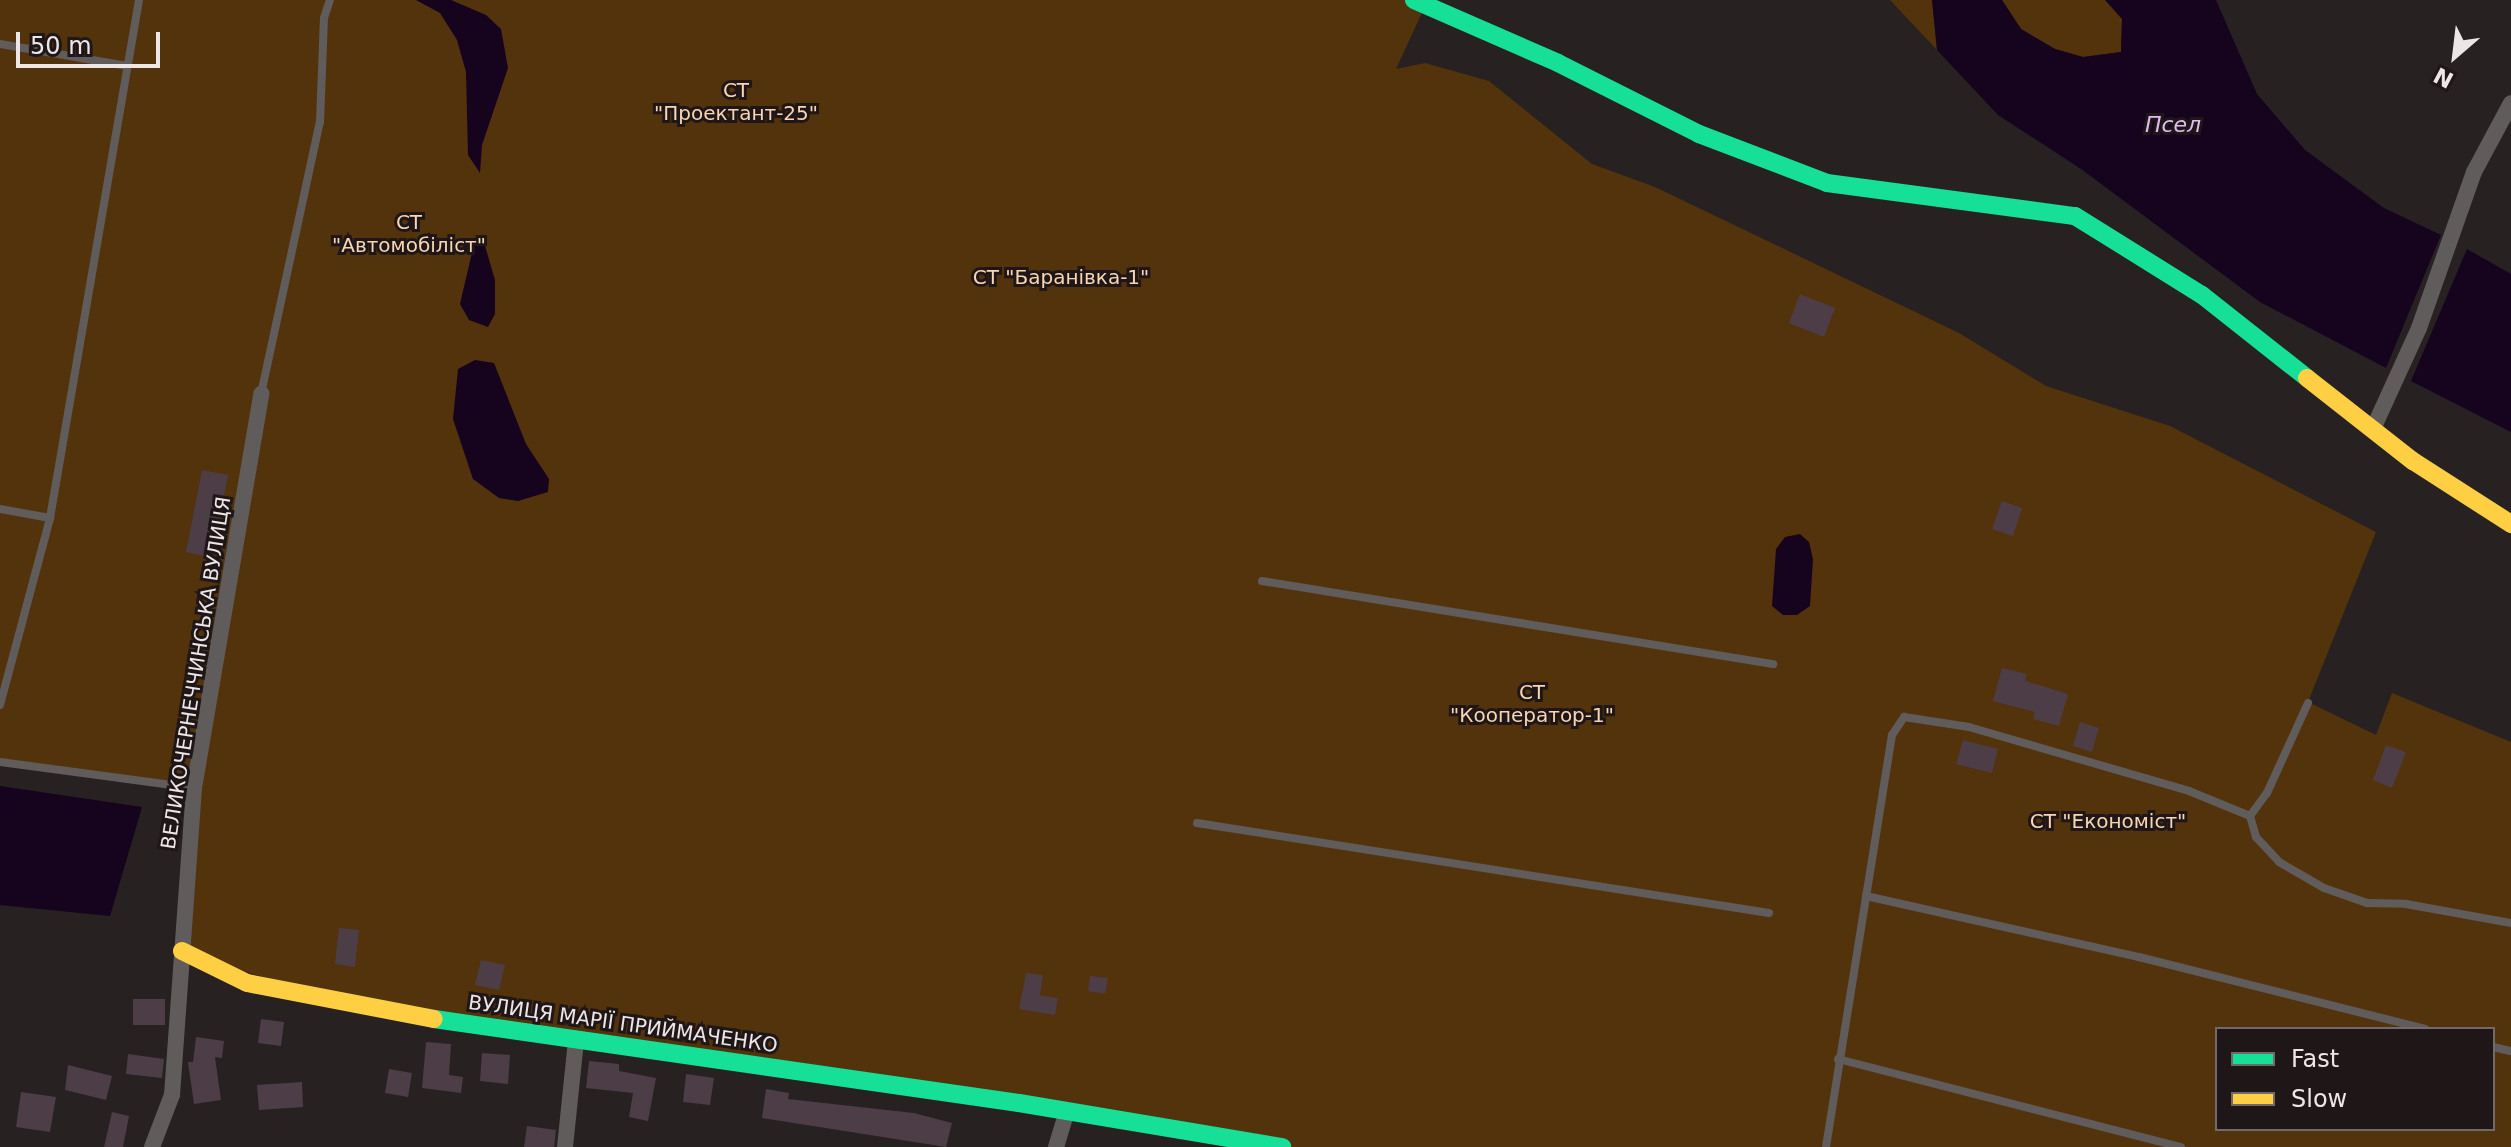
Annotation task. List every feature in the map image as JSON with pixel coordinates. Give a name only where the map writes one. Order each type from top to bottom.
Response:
[{"type":"street","points":[[1414,0],[1558,63],[1699,134],[1827,183],[2075,216],[2202,295],[2373,429],[2511,524]]},
{"type":"street","points":[[2373,429],[2425,313],[2474,172],[2511,103]]},
{"type":"street","name":"ВЕЛИКОЧЕРНЕЧЧИНСЬКА ВУЛИЦЯ","points":[[152,1147],[172,1095],[194,788],[261,394]]},
{"type":"street","name":"ВУЛИЦЯ МАРІЇ ПРИЙМАЧЕНКО","points":[[182,951],[247,983],[358,1008],[1282,1147]]},
{"type":"street","points":[[565,1147],[576,1040]]},
{"type":"street","points":[[1056,1147],[1066,1114]]},
{"type":"lane","points":[[0,705],[50,518],[139,0]]},
{"type":"lane","points":[[261,394],[320,122],[324,18],[330,0]]},
{"type":"lane","points":[[0,44],[127,66]]},
{"type":"lane","points":[[0,509],[50,518]]},
{"type":"lane","points":[[1262,581],[1773,664]]},
{"type":"lane","points":[[0,664],[12,666]]},
{"type":"lane","points":[[2250,816],[2267,793],[2308,703]]},
{"type":"lane","points":[[1826,1147],[1892,735],[1904,717],[1969,727],[2189,791],[2250,816]]},
{"type":"lane","points":[[0,762],[194,788]]},
{"type":"lane","points":[[2250,816],[2256,837],[2279,862],[2324,888],[2367,903],[2421,906],[2511,923]]},
{"type":"lane","points":[[1197,823],[1769,913]]},
{"type":"lane","points":[[1866,896],[2139,957],[2417,1027]]},
{"type":"lane","points":[[1838,1059],[2181,1147]]},
{"type":"green space","points":[[0,0],[1414,0],[1425,6],[1396,69],[1425,63],[1489,81],[1592,164],[1655,187],[1959,333],[2046,386],[2170,426],[2376,532],[2308,702],[2376,735],[2392,693],[2511,742],[2511,1147],[1282,1147],[358,1008],[182,951],[194,788],[0,762]]},
{"type":"green space","points":[[1890,0],[1932,0],[1937,50]]},
{"type":"green space","points":[[2002,0],[2105,0],[2122,19],[2121,52],[2083,57],[2055,49],[2021,29]]},
{"type":"water","points":[[416,0],[451,0],[486,15],[501,29],[508,68],[482,145],[480,173],[468,155],[466,72],[457,40],[440,13]]},
{"type":"water","name":"Псел","points":[[1932,0],[2002,0],[2021,29],[2055,49],[2083,57],[2121,52],[2122,19],[2105,0],[2216,0],[2257,94],[2305,150],[2384,208],[2441,235],[2386,368],[2260,302],[2081,169],[1998,115],[1937,50]]},
{"type":"water","points":[[483,239],[495,280],[495,314],[488,327],[469,320],[460,304],[474,244]]},
{"type":"water","points":[[2467,249],[2511,274],[2511,432],[2411,381]]},
{"type":"water","points":[[475,360],[494,363],[526,444],[549,479],[548,492],[518,501],[499,498],[473,479],[453,419],[458,369]]},
{"type":"water","points":[[1800,534],[1809,542],[1813,559],[1810,606],[1797,615],[1783,615],[1772,606],[1776,549],[1785,537]]},
{"type":"water","points":[[0,786],[142,807],[110,916],[0,905]]},
{"type":"building","points":[[1800,294],[1835,308],[1824,337],[1789,323]]},
{"type":"building","points":[[202,470],[228,475],[212,558],[186,552]]},
{"type":"building","points":[[2002,501],[2022,508],[2013,536],[1992,529]]},
{"type":"building","points":[[2002,668],[2027,674],[2025,681],[2068,694],[2059,726],[2033,719],[2035,712],[1993,701]]},
{"type":"building","points":[[2080,722],[2099,728],[2092,752],[2073,746]]},
{"type":"building","points":[[1963,740],[1998,749],[1992,773],[1956,764]]},
{"type":"building","points":[[2386,745],[2406,752],[2392,788],[2373,780]]},
{"type":"building","points":[[339,928],[359,930],[355,967],[335,964]]},
{"type":"building","points":[[481,960],[505,965],[499,990],[475,985]]},
{"type":"building","points":[[1026,973],[1043,975],[1040,995],[1058,998],[1055,1015],[1019,1009]]},
{"type":"building","points":[[1090,976],[1108,978],[1105,994],[1088,991]]},
{"type":"building","points":[[133,999],[165,999],[165,1025],[133,1025]]},
{"type":"building","points":[[261,1019],[284,1022],[281,1046],[258,1043]]},
{"type":"building","points":[[196,1037],[224,1041],[222,1058],[215,1057],[221,1100],[194,1104],[188,1062],[193,1062]]},
{"type":"building","points":[[426,1042],[451,1044],[449,1075],[463,1077],[461,1093],[422,1088]]},
{"type":"building","points":[[482,1053],[510,1055],[508,1084],[480,1081]]},
{"type":"building","points":[[128,1054],[164,1059],[162,1078],[126,1074]]},
{"type":"building","points":[[589,1061],[619,1064],[619,1071],[656,1078],[648,1121],[629,1117],[633,1093],[586,1088]]},
{"type":"building","points":[[68,1065],[112,1076],[106,1100],[65,1090]]},
{"type":"building","points":[[389,1069],[412,1073],[408,1097],[385,1093]]},
{"type":"building","points":[[686,1074],[714,1078],[710,1105],[683,1102]]},
{"type":"building","points":[[302,1082],[303,1107],[259,1110],[257,1085]]},
{"type":"building","points":[[766,1089],[789,1093],[788,1099],[914,1113],[952,1123],[946,1147],[762,1118]]},
{"type":"building","points":[[21,1092],[56,1097],[50,1132],[16,1127]]},
{"type":"building","points":[[112,1112],[129,1116],[123,1147],[104,1147]]},
{"type":"building","points":[[527,1126],[556,1130],[554,1147],[524,1147]]},
{"type":"traffic: fast","points":[[1414,0],[1558,63],[1699,134],[1827,183],[2075,216],[2202,295],[2307,378]]},
{"type":"traffic: fast","points":[[434,1019],[1019,1103],[1282,1147]]},
{"type":"traffic: slow","points":[[2307,378],[2413,461],[2511,524]]},
{"type":"traffic: slow","points":[[182,951],[247,983],[434,1019]]},
{"type":"park label","name":"СТ \"Проектант-25\"","points":[[736,102]]},
{"type":"park label","name":"СТ \"Автомобіліст\"","points":[[409,234]]},
{"type":"park label","name":"СТ \"Баранівка-1\"","points":[[1061,277]]},
{"type":"park label","name":"СТ \"Кооператор-1\"","points":[[1532,704]]},
{"type":"park label","name":"СТ \"Економіст\"","points":[[2108,821]]}]
